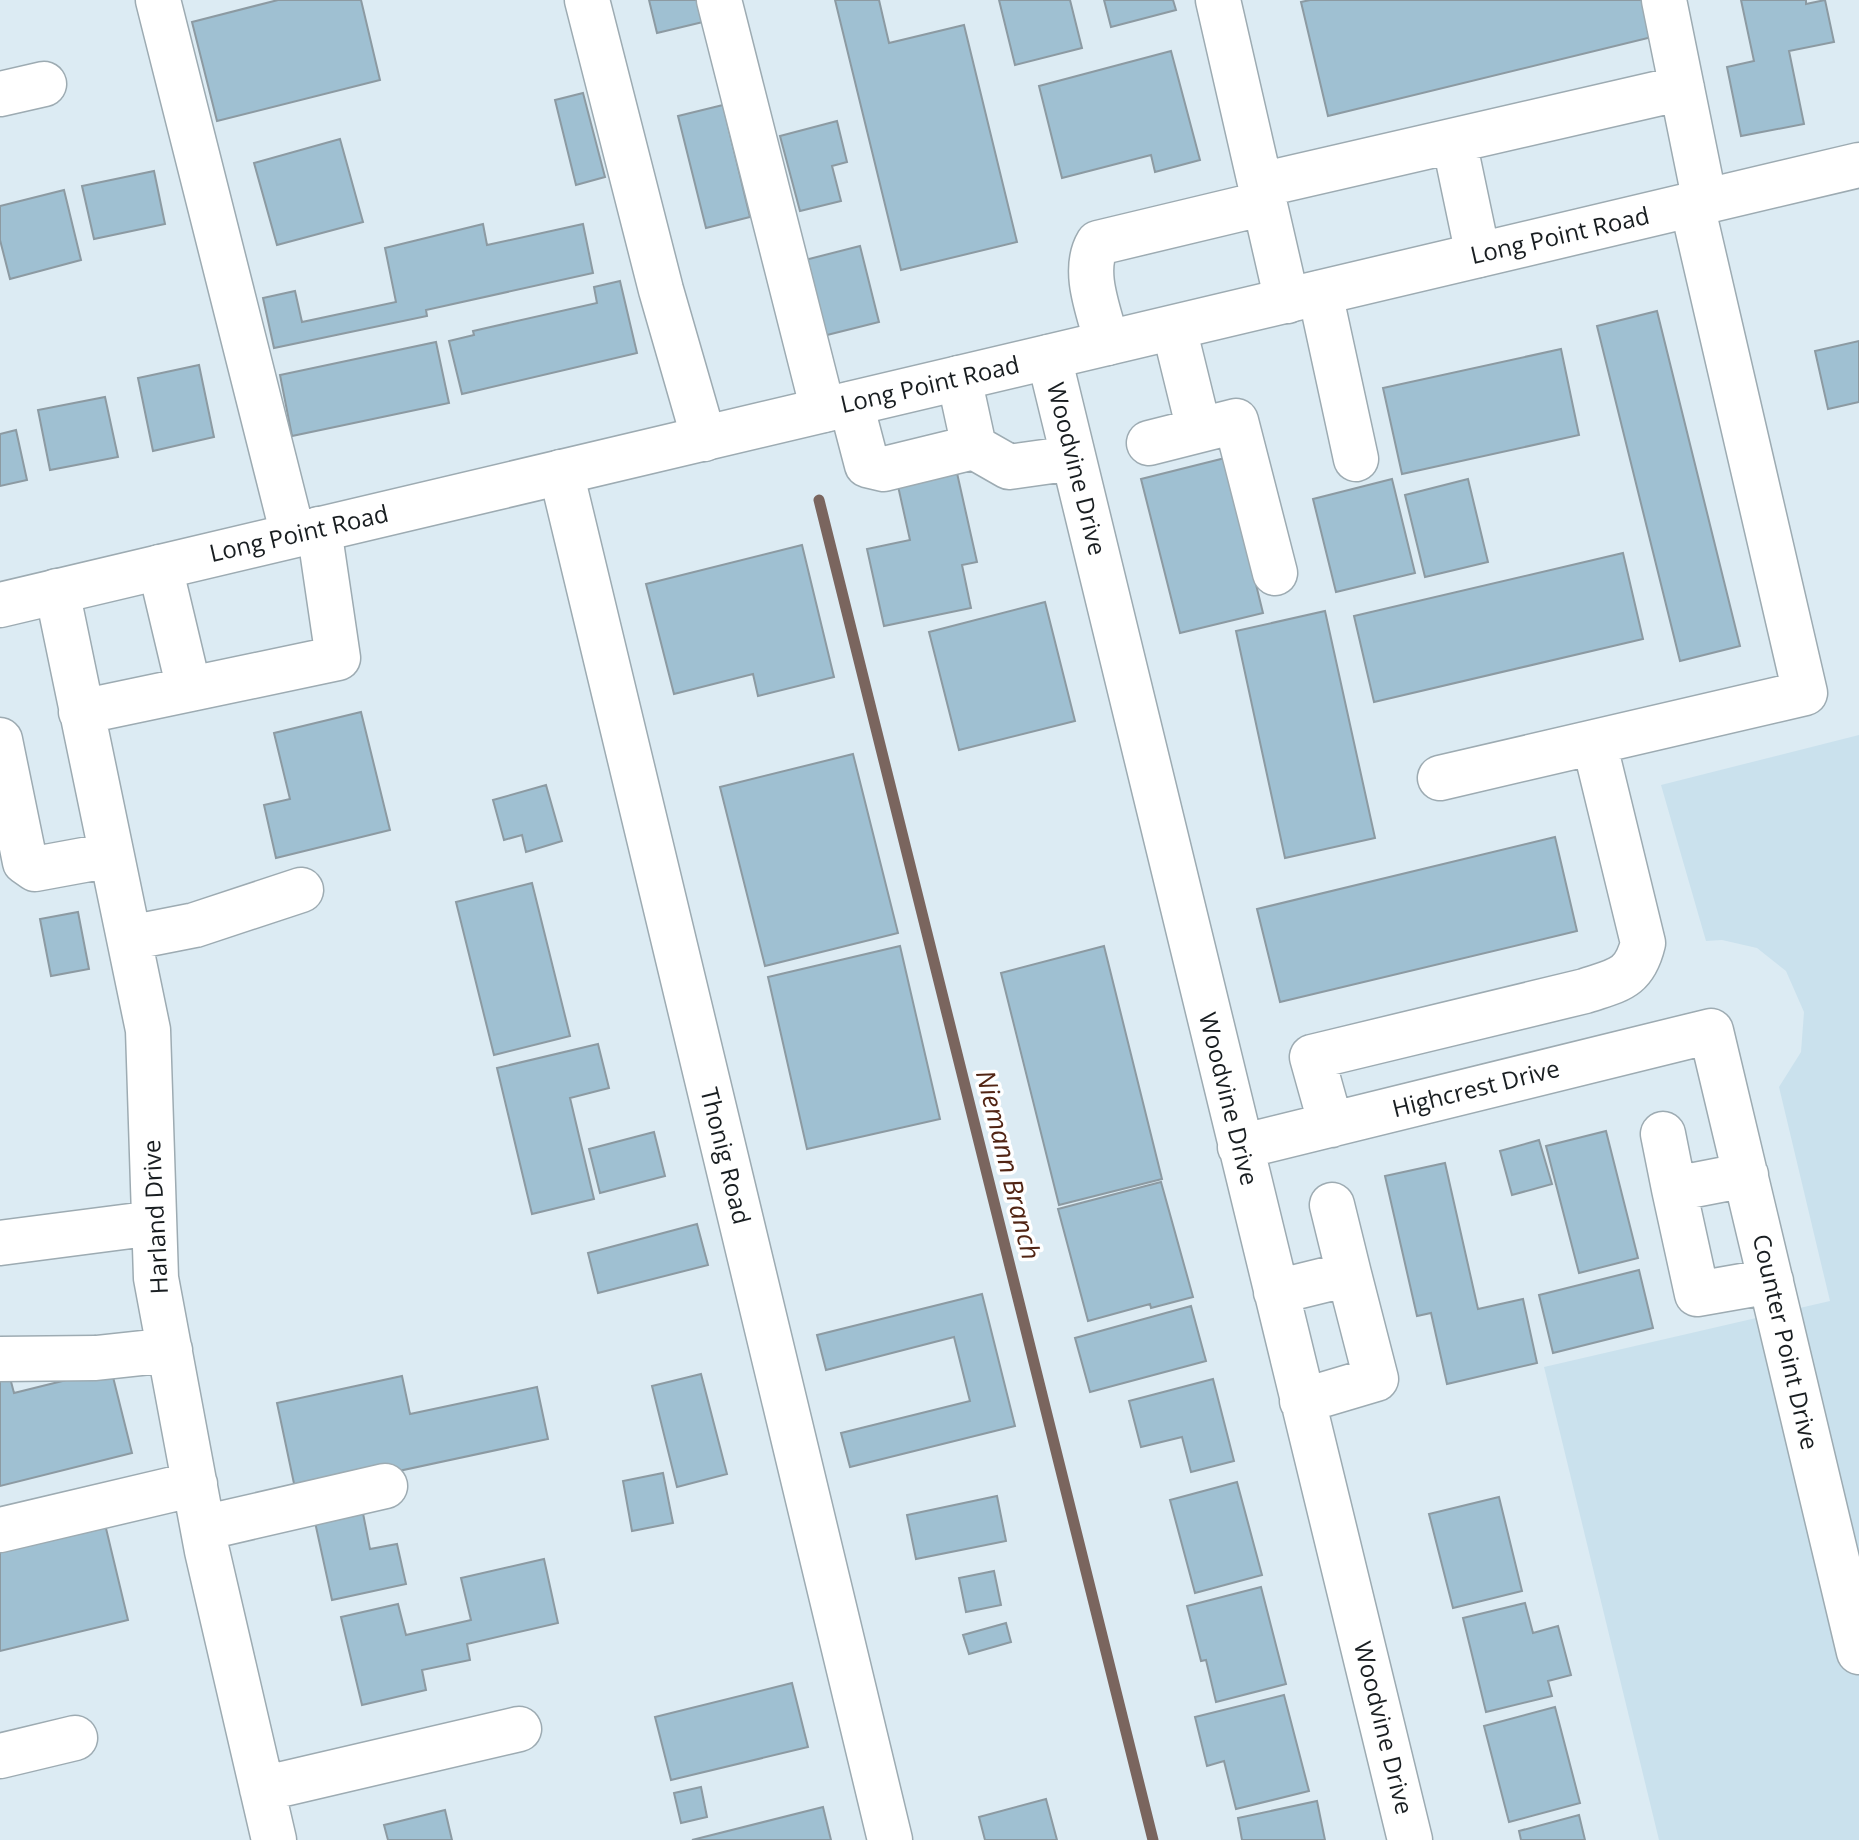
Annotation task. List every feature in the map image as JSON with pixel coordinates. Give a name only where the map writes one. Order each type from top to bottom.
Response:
[{"type":"street","points":[[81,712],[338,658],[158,0]]},
{"type":"street","points":[[587,0],[661,290],[704,439]]},
{"type":"street","points":[[719,0],[837,407],[867,465],[874,469],[974,447],[1009,467],[1073,458]]},
{"type":"street","points":[[1218,0],[1263,194],[1304,297],[1356,459]]},
{"type":"street","points":[[1440,778],[1805,693],[1698,203],[1682,88],[1664,0]]},
{"type":"street","points":[[0,94],[44,84]]},
{"type":"street","points":[[1107,343],[1091,274],[1092,253],[1098,243],[1454,141],[1682,88]]},
{"type":"street","points":[[1454,141],[1478,255]]},
{"type":"street","name":"Long Point Road","points":[[0,605],[1859,165]]},
{"type":"street","points":[[1174,328],[1199,430]]},
{"type":"street","name":"Woodvine Drive","points":[[1049,357],[1410,1840]]},
{"type":"street","points":[[959,378],[974,447]]},
{"type":"street","points":[[1149,443],[1236,421],[1275,573]]},
{"type":"street","name":"Thonig Road","points":[[561,472],[890,1840]]},
{"type":"street","points":[[160,567],[189,689]]},
{"type":"street","name":"Harland Drive","points":[[57,591],[148,1030],[156,1278],[203,1528],[274,1840]]},
{"type":"street","points":[[0,740],[5,792],[25,862],[35,869],[111,855]]},
{"type":"street","points":[[1331,1125],[1312,1057],[1585,991],[1624,978],[1638,964],[1643,943],[1594,742]]},
{"type":"street","points":[[129,938],[195,925],[301,890]]},
{"type":"street","name":"Highcrest Drive","points":[[1240,1147],[1711,1031]]},
{"type":"street","name":"Counter Point Drive","points":[[1711,1031],[1859,1652]]},
{"type":"street","points":[[1663,1134],[1697,1294],[1771,1281]]},
{"type":"street","points":[[1674,1189],[1746,1175]]},
{"type":"street","points":[[1302,1401],[1376,1379],[1332,1205]]},
{"type":"street","points":[[0,1243],[154,1223]]},
{"type":"street","points":[[1276,1292],[1349,1274]]},
{"type":"street","points":[[0,1359],[96,1358],[170,1350]]},
{"type":"street","points":[[0,1530],[195,1484]]},
{"type":"street","points":[[203,1528],[385,1486]]},
{"type":"street","points":[[262,1789],[519,1729]]},
{"type":"street","points":[[0,1756],[75,1738]]},
{"type":"shaded area","points":[[1859,735],[1859,1840],[1659,1840],[1544,1367],[1830,1301],[1779,1087],[1801,1052],[1804,1012],[1786,971],[1757,948],[1722,940],[1706,941],[1661,785]]},
{"type":"building","points":[[278,0],[361,0],[380,80],[217,121],[192,22]]},
{"type":"building","points":[[649,0],[697,0],[703,22],[657,33]]},
{"type":"building","points":[[835,0],[879,0],[889,43],[964,25],[1017,242],[901,270]]},
{"type":"building","points":[[999,0],[1070,0],[1082,48],[1015,65]]},
{"type":"building","points":[[1104,0],[1173,0],[1176,10],[1111,27]]},
{"type":"building","points":[[1643,0],[1652,37],[1328,116],[1301,2]]},
{"type":"building","points":[[1741,0],[1806,0],[1806,4],[1825,0],[1834,42],[1789,51],[1804,124],[1741,136],[1727,67],[1754,61]]},
{"type":"building","points":[[1171,51],[1200,160],[1155,172],[1151,155],[1062,178],[1039,86]]},
{"type":"building","points":[[583,93],[605,177],[576,185],[555,100]]},
{"type":"building","points":[[723,105],[750,217],[706,228],[678,116]]},
{"type":"building","points":[[837,121],[847,162],[832,166],[841,201],[800,211],[780,136]]},
{"type":"building","points":[[340,139],[363,222],[277,245],[254,163]]},
{"type":"building","points":[[154,171],[165,224],[94,239],[82,186]]},
{"type":"building","points":[[64,190],[81,260],[10,279],[0,240],[0,206]]},
{"type":"building","points":[[483,224],[487,245],[583,224],[593,273],[426,310],[427,316],[274,348],[263,298],[295,291],[302,322],[396,302],[385,248]]},
{"type":"building","points":[[860,246],[879,322],[823,336],[805,260]]},
{"type":"building","points":[[620,281],[637,353],[462,394],[449,341],[474,335],[473,331],[597,303],[594,287]]},
{"type":"building","points":[[1657,311],[1740,646],[1680,661],[1597,326]]},
{"type":"building","points":[[1859,341],[1859,402],[1828,409],[1815,351]]},
{"type":"building","points":[[436,342],[449,403],[292,436],[280,375]]},
{"type":"building","points":[[1561,349],[1579,435],[1402,474],[1383,388]]},
{"type":"building","points":[[199,365],[214,437],[153,451],[138,378]]},
{"type":"building","points":[[105,397],[118,457],[50,470],[38,410]]},
{"type":"building","points":[[16,430],[27,480],[0,486],[0,434]]},
{"type":"building","points":[[1225,458],[1263,613],[1180,633],[1141,479]]},
{"type":"building","points":[[957,473],[977,562],[962,565],[971,608],[884,626],[867,549],[910,540],[898,486]]},
{"type":"building","points":[[1392,479],[1415,573],[1336,592],[1313,499]]},
{"type":"building","points":[[1468,479],[1488,562],[1425,577],[1405,495]]},
{"type":"building","points":[[802,545],[834,677],[758,696],[753,674],[674,694],[646,584]]},
{"type":"building","points":[[1623,553],[1643,639],[1374,702],[1354,616]]},
{"type":"building","points":[[1045,602],[1075,721],[959,750],[929,632]]},
{"type":"building","points":[[1325,611],[1375,838],[1285,858],[1236,631]]},
{"type":"building","points":[[361,712],[390,830],[276,858],[264,805],[290,799],[274,733]]},
{"type":"building","points":[[853,754],[898,933],[765,966],[720,787]]},
{"type":"building","points":[[546,785],[562,841],[526,852],[522,835],[504,840],[493,800]]},
{"type":"building","points":[[1555,837],[1577,931],[1280,1002],[1257,909]]},
{"type":"building","points":[[532,883],[570,1036],[494,1055],[456,902]]},
{"type":"building","points":[[78,912],[89,969],[51,976],[40,919]]},
{"type":"building","points":[[900,946],[940,1119],[807,1149],[768,977]]},
{"type":"building","points":[[1104,946],[1162,1179],[1059,1205],[1001,973]]},
{"type":"building","points":[[598,1044],[609,1088],[570,1098],[594,1199],[532,1214],[497,1068]]},
{"type":"building","points":[[1606,1131],[1638,1258],[1579,1273],[1546,1146]]},
{"type":"building","points":[[654,1132],[665,1176],[600,1193],[589,1149]]},
{"type":"building","points":[[1539,1140],[1552,1184],[1512,1195],[1500,1151]]},
{"type":"building","points":[[1445,1163],[1478,1309],[1523,1299],[1537,1363],[1447,1384],[1431,1313],[1417,1316],[1385,1176]]},
{"type":"building","points":[[1161,1182],[1193,1297],[1151,1308],[1150,1304],[1088,1321],[1058,1209]]},
{"type":"building","points":[[697,1224],[708,1265],[598,1293],[588,1253]]},
{"type":"building","points":[[1639,1270],[1653,1328],[1553,1353],[1539,1295]]},
{"type":"building","points":[[982,1294],[1015,1426],[850,1467],[841,1433],[970,1401],[954,1337],[826,1370],[817,1335]]},
{"type":"building","points":[[1191,1306],[1206,1361],[1090,1392],[1075,1338]]},
{"type":"building","points":[[111,1369],[132,1453],[0,1486],[0,1371],[8,1370],[14,1393]]},
{"type":"building","points":[[701,1374],[727,1474],[677,1487],[652,1386]]},
{"type":"building","points":[[402,1376],[410,1414],[537,1387],[548,1439],[296,1493],[277,1403]]},
{"type":"building","points":[[1213,1379],[1234,1461],[1191,1472],[1182,1437],[1141,1447],[1129,1401]]},
{"type":"building","points":[[663,1473],[673,1523],[632,1531],[623,1481]]},
{"type":"building","points":[[1237,1482],[1262,1575],[1195,1593],[1170,1500]]},
{"type":"building","points":[[997,1496],[1006,1541],[916,1559],[907,1515]]},
{"type":"building","points":[[1499,1497],[1522,1591],[1453,1608],[1429,1514]]},
{"type":"building","points":[[361,1503],[370,1549],[397,1544],[406,1584],[332,1600],[313,1513]]},
{"type":"building","points":[[104,1520],[128,1620],[0,1651],[0,1545]]},
{"type":"building","points":[[544,1559],[558,1623],[467,1644],[470,1660],[422,1670],[426,1690],[362,1705],[341,1617],[398,1604],[406,1635],[471,1620],[461,1578]]},
{"type":"building","points":[[994,1571],[1001,1605],[966,1612],[959,1578]]},
{"type":"building","points":[[1261,1587],[1286,1684],[1216,1702],[1206,1660],[1201,1661],[1187,1606]]},
{"type":"building","points":[[1525,1603],[1533,1633],[1558,1626],[1571,1675],[1548,1681],[1552,1696],[1486,1712],[1463,1618]]},
{"type":"building","points":[[1006,1623],[1011,1642],[969,1654],[963,1635]]},
{"type":"building","points":[[792,1683],[808,1747],[671,1780],[655,1717]]},
{"type":"building","points":[[1284,1695],[1309,1791],[1236,1809],[1224,1761],[1207,1766],[1195,1717]]},
{"type":"building","points":[[1555,1707],[1580,1803],[1509,1822],[1484,1726]]},
{"type":"building","points":[[701,1787],[707,1817],[681,1823],[674,1793]]},
{"type":"building","points":[[1046,1799],[1057,1840],[985,1840],[979,1817]]},
{"type":"building","points":[[1317,1801],[1325,1840],[1242,1840],[1238,1818]]},
{"type":"building","points":[[823,1807],[831,1840],[692,1840]]},
{"type":"building","points":[[445,1810],[452,1840],[388,1840],[384,1825]]},
{"type":"building","points":[[1579,1815],[1585,1840],[1521,1840],[1519,1831]]},
{"type":"waterway","name":"Niemann Branch","points":[[819,500],[1153,1840]]}]
